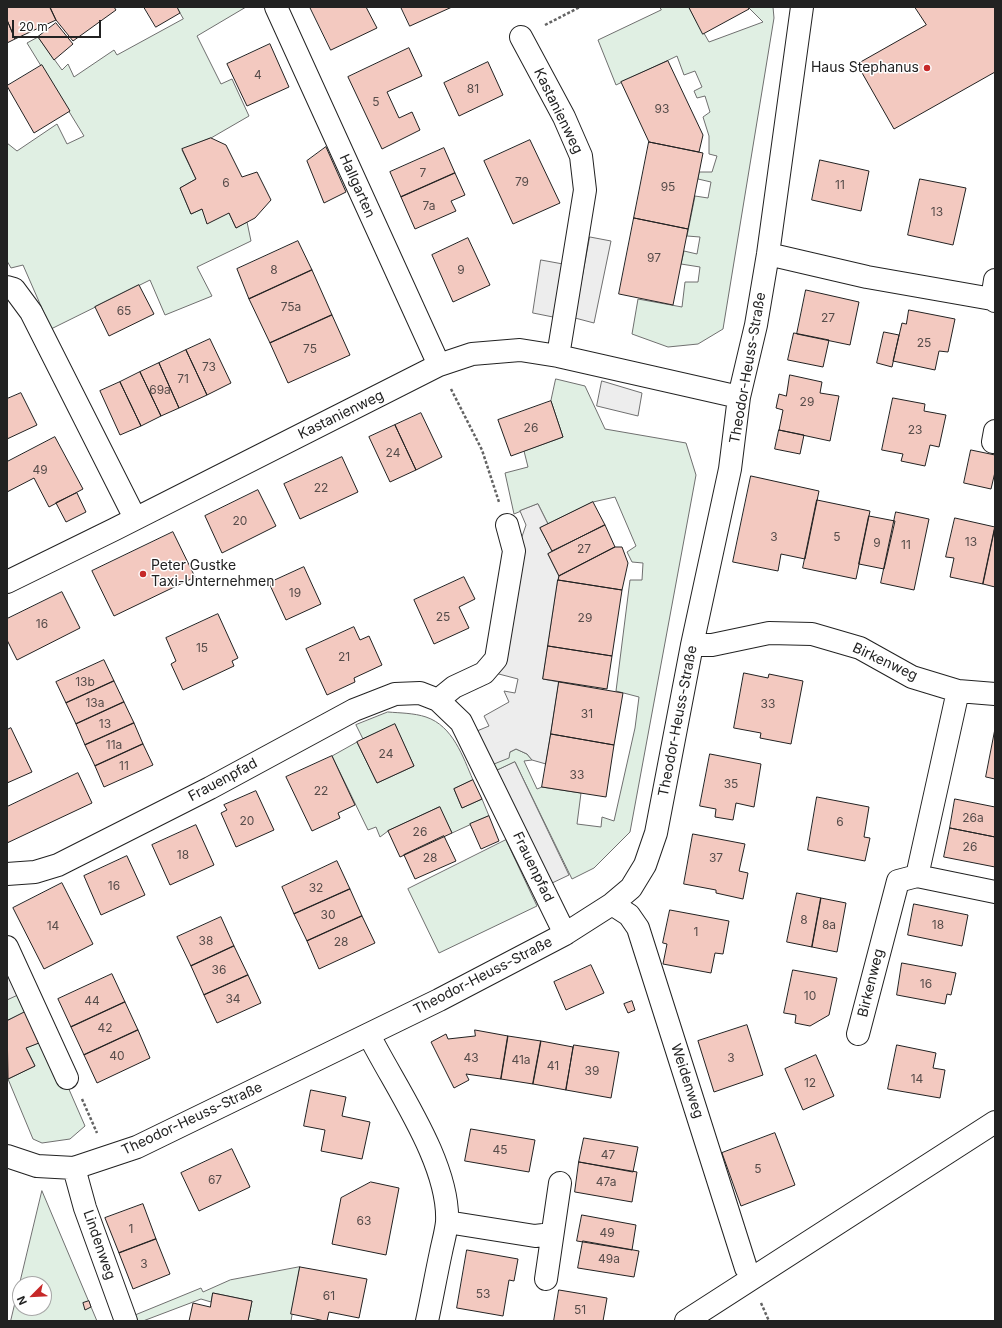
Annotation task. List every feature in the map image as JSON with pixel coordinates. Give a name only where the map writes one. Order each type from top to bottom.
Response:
[{"type":"street","name":"Hallgarten","points":[[276,7],[439,365]]},
{"type":"street","name":"Theodor-Heuss-Straße","points":[[7,1156],[36,1166],[74,1168],[137,1147],[369,1034],[565,934],[612,904],[631,888],[644,865],[656,832],[692,645],[730,469],[739,397],[756,325],[768,254],[802,7]]},
{"type":"street","name":"Kastanienweg","points":[[521,36],[564,117],[581,156],[585,190],[558,356]]},
{"type":"street","points":[[768,254],[867,277],[994,293]]},
{"type":"street","points":[[7,287],[14,289],[31,312],[135,518]]},
{"type":"street","name":"Kastanienweg","points":[[7,582],[439,365],[472,354],[520,350],[558,356],[739,397]]},
{"type":"street","points":[[438,700],[454,687],[484,673],[496,658],[514,551],[507,525]]},
{"type":"street","name":"Birkenweg","points":[[692,645],[712,645],[769,633],[812,634],[860,648],[912,676],[958,691],[995,694]]},
{"type":"street","points":[[917,876],[958,691]]},
{"type":"street","name":"Frauenpfad","points":[[7,874],[34,872],[58,865],[210,788],[361,707],[395,694],[420,693],[438,700],[461,722],[565,934]]},
{"type":"street","name":"Birkenweg","points":[[858,1034],[898,881],[917,876],[995,892]]},
{"type":"street","name":"Weidenweg","points":[[612,904],[629,915],[638,928],[746,1268]]},
{"type":"street","points":[[7,947],[67,1078]]},
{"type":"street","points":[[369,1034],[386,1068],[426,1138],[444,1194],[447,1222],[427,1321]]},
{"type":"street","points":[[686,1321],[995,1122]]},
{"type":"street","name":"Lindenweg","points":[[74,1168],[85,1208],[126,1321]]},
{"type":"street","points":[[546,1279],[560,1183]]},
{"type":"street","points":[[447,1222],[535,1236],[552,1234]]},
{"type":"path","points":[[521,36],[580,7]]},
{"type":"path","points":[[439,365],[482,450],[507,525]]},
{"type":"path","points":[[67,1078],[80,1093],[101,1141],[106,1158]]},
{"type":"green space","points":[[177,7],[246,7],[197,36],[221,84],[232,79],[249,116],[211,138],[182,150],[196,179],[180,188],[191,214],[202,209],[229,213],[236,228],[247,222],[251,241],[197,267],[212,296],[165,315],[150,280],[51,329],[23,265],[11,268],[7,261],[7,143],[17,151],[57,124],[67,144],[84,136],[27,43],[38,37],[62,70],[68,64],[74,77],[114,50],[117,55],[183,19]]},
{"type":"green space","points":[[660,7],[689,7],[709,42],[763,22],[748,7],[773,7],[774,18],[723,329],[698,344],[668,347],[632,334],[638,299],[682,307],[685,282],[698,282],[700,267],[681,264],[684,251],[697,254],[700,237],[687,236],[695,196],[708,198],[711,182],[698,179],[699,172],[712,172],[717,156],[709,154],[709,136],[703,117],[710,112],[705,96],[697,98],[694,91],[702,87],[695,71],[684,75],[677,56],[616,85],[598,40],[661,10]]},
{"type":"green space","points":[[556,379],[585,386],[605,429],[686,443],[696,475],[630,832],[594,868],[572,879],[515,762],[496,771],[488,753],[510,752],[516,749],[527,754],[532,760],[524,761],[537,789],[542,787],[581,793],[577,824],[601,827],[602,817],[614,821],[635,728],[639,697],[616,691],[630,580],[642,580],[643,563],[632,562],[627,552],[636,546],[615,497],[593,502],[548,524],[538,504],[514,514],[505,473],[528,467],[524,451],[563,437],[551,401]]},
{"type":"green space","points":[[388,712],[407,713],[426,717],[443,727],[456,743],[473,780],[454,789],[462,808],[482,799],[489,816],[452,833],[439,807],[388,831],[380,837],[376,827],[368,830],[332,756],[357,742],[377,783],[414,766],[395,725],[363,739],[356,725]]},
{"type":"green space","points":[[506,840],[537,906],[439,953],[408,889]]},
{"type":"green space","points":[[26,991],[85,1126],[70,1139],[42,1143],[33,1139],[8,1079],[35,1066],[26,1048],[38,1043],[25,1013],[7,1021],[7,1000]]},
{"type":"green space","points":[[42,1191],[97,1321],[11,1321],[12,1316],[52,1316],[52,1276],[22,1276]]},
{"type":"green space","points":[[300,1267],[291,1321],[248,1321],[252,1301],[213,1293],[211,1302],[201,1299],[143,1321],[138,1321],[135,1315],[201,1288],[203,1292],[230,1280]]},
{"type":"shaded area","points":[[590,237],[611,241],[594,323],[575,318]]},
{"type":"shaded area","points":[[541,260],[563,264],[553,317],[533,313]]},
{"type":"shaded area","points":[[602,381],[642,393],[638,416],[597,406]]},
{"type":"shaded area","points":[[538,504],[548,524],[540,528],[552,551],[548,554],[559,576],[543,679],[559,682],[546,764],[532,760],[527,754],[516,749],[510,752],[509,758],[494,764],[477,731],[489,726],[484,716],[509,702],[504,691],[515,693],[518,679],[495,673],[517,551],[526,525],[520,511]]},
{"type":"shaded area","points":[[515,762],[569,875],[550,884],[496,771]]},
{"type":"shaded area","points":[[7,969],[20,994],[7,1000]]},
{"type":"building","points":[[7,7],[50,7],[56,20],[15,39],[7,20]]},
{"type":"building","points":[[50,7],[114,7],[116,10],[73,41],[56,20]]},
{"type":"building","points":[[144,7],[177,7],[180,13],[156,27]]},
{"type":"building","points":[[310,7],[366,7],[377,28],[331,50]]},
{"type":"building","points":[[401,7],[452,7],[410,26]]},
{"type":"building","points":[[689,7],[748,7],[749,9],[703,34]]},
{"type":"building","name":"Haus Stephanus","points":[[915,7],[995,7],[995,72],[894,129],[857,64],[926,25]]},
{"type":"building","points":[[7,20],[15,39],[7,43]]},
{"type":"building","points":[[56,23],[73,44],[54,60],[38,37]]},
{"type":"building","points":[[270,44],[289,87],[247,106],[227,64]]},
{"type":"building","points":[[409,48],[422,76],[387,92],[399,118],[412,112],[420,130],[382,149],[348,77]]},
{"type":"building","points":[[668,61],[703,135],[699,152],[649,142],[621,82]]},
{"type":"building","points":[[488,62],[503,95],[459,116],[444,83]]},
{"type":"building","points":[[42,65],[70,111],[34,133],[7,86]]},
{"type":"building","points":[[211,138],[226,145],[242,177],[257,172],[271,200],[255,218],[236,228],[229,213],[207,224],[202,209],[191,214],[180,188],[196,179],[182,149]]},
{"type":"building","points":[[530,140],[560,203],[513,224],[484,161]]},
{"type":"building","points":[[649,142],[703,153],[688,229],[634,218]]},
{"type":"building","points":[[326,147],[346,192],[324,203],[307,161]]},
{"type":"building","points":[[444,148],[455,173],[401,197],[390,172]]},
{"type":"building","points":[[820,160],[869,171],[861,211],[812,200]]},
{"type":"building","points":[[455,173],[465,195],[451,201],[456,211],[415,229],[401,197]]},
{"type":"building","points":[[920,179],[966,188],[953,245],[908,235]]},
{"type":"building","points":[[634,218],[688,229],[673,305],[619,294]]},
{"type":"building","points":[[468,238],[490,285],[453,302],[432,255]]},
{"type":"building","points":[[298,241],[312,270],[249,299],[237,269]]},
{"type":"building","points":[[312,270],[332,315],[270,343],[249,299]]},
{"type":"building","points":[[139,285],[154,314],[109,336],[95,307]]},
{"type":"building","points":[[806,290],[859,302],[850,345],[797,334]]},
{"type":"building","points":[[909,310],[955,319],[948,352],[939,351],[935,370],[893,361],[902,323],[906,324]]},
{"type":"building","points":[[332,315],[350,355],[288,383],[270,343]]},
{"type":"building","points":[[884,332],[899,335],[892,367],[877,363]]},
{"type":"building","points":[[794,333],[829,340],[823,367],[788,360]]},
{"type":"building","points":[[210,339],[231,383],[207,395],[186,350]]},
{"type":"building","points":[[186,350],[207,395],[179,408],[159,363]]},
{"type":"building","points":[[159,363],[179,408],[161,416],[140,372]]},
{"type":"building","points":[[140,372],[161,416],[141,426],[120,382]]},
{"type":"building","points":[[790,375],[822,382],[820,393],[839,396],[830,441],[779,430],[783,410],[776,408],[779,394],[786,396]]},
{"type":"building","points":[[120,382],[141,426],[120,435],[100,391]]},
{"type":"building","points":[[21,393],[37,425],[7,439],[7,399]]},
{"type":"building","points":[[893,398],[925,404],[924,411],[946,415],[939,447],[930,445],[925,466],[901,461],[903,454],[882,450]]},
{"type":"building","points":[[551,401],[563,437],[511,456],[498,420]]},
{"type":"building","points":[[421,413],[442,457],[416,470],[395,425]]},
{"type":"building","points":[[395,425],[416,470],[390,482],[369,437]]},
{"type":"building","points":[[779,430],[804,435],[800,454],[775,449]]},
{"type":"building","points":[[55,437],[83,489],[49,507],[34,478],[7,492],[7,462]]},
{"type":"building","points":[[971,450],[995,455],[995,472],[991,489],[964,483]]},
{"type":"building","points":[[342,457],[358,492],[300,519],[284,484]]},
{"type":"building","points":[[751,476],[819,491],[805,559],[781,554],[778,571],[733,562]]},
{"type":"building","points":[[258,490],[276,526],[222,553],[205,516]]},
{"type":"building","points":[[77,493],[86,512],[66,522],[56,503]]},
{"type":"building","points":[[817,500],[870,511],[856,579],[803,568]]},
{"type":"building","points":[[593,502],[605,525],[552,551],[540,528]]},
{"type":"building","points":[[896,512],[929,519],[914,590],[881,583]]},
{"type":"building","points":[[869,516],[895,521],[884,569],[859,564]]},
{"type":"building","points":[[955,518],[995,527],[983,584],[950,577],[954,558],[946,557]]},
{"type":"building","points":[[605,525],[615,547],[559,576],[548,554]]},
{"type":"building","points":[[995,526],[995,587],[983,584]]},
{"type":"building","name":"Peter Gustke Taxi-Unternehmen","points":[[173,532],[195,577],[114,616],[92,571]]},
{"type":"building","points":[[615,547],[622,547],[628,563],[622,590],[558,580],[559,576]]},
{"type":"building","points":[[304,567],[321,604],[286,620],[269,583]]},
{"type":"building","points":[[464,577],[475,599],[459,607],[469,628],[434,644],[414,600]]},
{"type":"building","points":[[558,580],[622,590],[612,656],[548,646]]},
{"type":"building","points":[[62,592],[80,628],[17,660],[7,640],[7,619]]},
{"type":"building","points":[[218,614],[238,658],[232,661],[234,666],[183,690],[171,664],[176,661],[166,638]]},
{"type":"building","points":[[354,627],[360,640],[369,636],[382,665],[354,678],[355,682],[327,695],[306,649]]},
{"type":"building","points":[[548,646],[612,656],[607,689],[543,679]]},
{"type":"building","points":[[104,660],[114,681],[66,703],[56,682]]},
{"type":"building","points":[[744,673],[768,678],[769,674],[803,681],[791,744],[760,738],[761,733],[734,728]]},
{"type":"building","points":[[114,681],[124,702],[76,724],[66,703]]},
{"type":"building","points":[[559,682],[623,693],[614,745],[551,734]]},
{"type":"building","points":[[124,702],[134,723],[85,745],[76,724]]},
{"type":"building","points":[[134,723],[143,744],[95,766],[85,745]]},
{"type":"building","points":[[395,724],[414,766],[377,783],[357,742]]},
{"type":"building","points":[[11,728],[32,772],[7,783],[7,730]]},
{"type":"building","points":[[995,729],[995,779],[986,777]]},
{"type":"building","points":[[551,734],[614,745],[606,797],[542,787]]},
{"type":"building","points":[[143,744],[153,765],[104,787],[95,766]]},
{"type":"building","points":[[710,754],[761,764],[754,807],[736,803],[733,820],[715,817],[716,809],[700,806]]},
{"type":"building","points":[[332,756],[355,805],[338,813],[340,818],[312,831],[286,777]]},
{"type":"building","points":[[78,773],[92,803],[7,843],[7,807]]},
{"type":"building","points":[[473,780],[482,799],[462,808],[454,789]]},
{"type":"building","points":[[256,791],[274,830],[236,847],[221,813],[227,810],[224,805]]},
{"type":"building","points":[[817,797],[869,807],[864,837],[870,838],[865,861],[808,850]]},
{"type":"building","points":[[955,799],[995,807],[995,837],[950,828]]},
{"type":"building","points":[[440,807],[452,833],[400,857],[388,831]]},
{"type":"building","points":[[489,816],[499,841],[481,849],[470,824]]},
{"type":"building","points":[[196,825],[214,865],[170,885],[152,845]]},
{"type":"building","points":[[950,828],[995,837],[995,867],[944,857]]},
{"type":"building","points":[[693,834],[745,844],[739,871],[748,873],[743,899],[716,893],[716,890],[684,884]]},
{"type":"building","points":[[444,836],[456,861],[415,879],[404,855]]},
{"type":"building","points":[[127,856],[145,895],[101,915],[84,876]]},
{"type":"building","points":[[337,861],[350,889],[294,914],[282,887]]},
{"type":"building","points":[[62,883],[93,944],[44,969],[13,908]]},
{"type":"building","points":[[350,889],[362,916],[307,941],[294,914]]},
{"type":"building","points":[[797,893],[821,898],[812,947],[787,942]]},
{"type":"building","points":[[821,898],[846,903],[837,952],[812,947]]},
{"type":"building","points":[[914,904],[968,915],[962,946],[908,935]]},
{"type":"building","points":[[670,910],[729,921],[723,954],[715,953],[711,973],[663,964],[667,944],[663,943]]},
{"type":"building","points":[[362,916],[375,943],[319,969],[307,941]]},
{"type":"building","points":[[221,917],[234,946],[191,966],[177,937]]},
{"type":"building","points":[[234,946],[248,975],[204,995],[191,966]]},
{"type":"building","points":[[902,963],[956,973],[951,995],[947,994],[945,1004],[897,995]]},
{"type":"building","points":[[591,965],[604,993],[566,1010],[554,982]]},
{"type":"building","points":[[793,970],[837,978],[829,1015],[810,1026],[795,1023],[796,1015],[784,1013]]},
{"type":"building","points":[[112,974],[125,1002],[71,1027],[58,999]]},
{"type":"building","points":[[248,975],[261,1003],[217,1023],[204,995]]},
{"type":"building","points":[[632,1001],[635,1010],[628,1013],[624,1004]]},
{"type":"building","points":[[125,1002],[138,1030],[84,1055],[71,1027]]},
{"type":"building","points":[[25,1012],[39,1043],[26,1048],[35,1066],[8,1079],[7,1021]]},
{"type":"building","points":[[747,1025],[763,1075],[714,1092],[698,1041]]},
{"type":"building","points":[[138,1030],[150,1058],[97,1083],[84,1055]]},
{"type":"building","points":[[475,1030],[508,1036],[501,1079],[466,1074],[469,1080],[454,1088],[431,1042],[446,1034],[448,1039],[475,1036]]},
{"type":"building","points":[[508,1036],[541,1041],[533,1084],[501,1079]]},
{"type":"building","points":[[541,1041],[573,1047],[566,1090],[533,1084]]},
{"type":"building","points":[[574,1045],[619,1052],[611,1098],[566,1090]]},
{"type":"building","points":[[897,1045],[936,1053],[933,1068],[945,1070],[940,1098],[888,1089]]},
{"type":"building","points":[[816,1055],[834,1096],[803,1110],[785,1069]]},
{"type":"building","points":[[311,1090],[346,1097],[342,1116],[370,1122],[362,1159],[321,1151],[325,1130],[304,1126]]},
{"type":"building","points":[[471,1129],[535,1140],[529,1172],[465,1161]]},
{"type":"building","points":[[775,1133],[795,1185],[741,1206],[722,1153]]},
{"type":"building","points":[[584,1138],[638,1147],[633,1172],[579,1162]]},
{"type":"building","points":[[232,1149],[250,1187],[199,1211],[181,1173]]},
{"type":"building","points":[[579,1162],[637,1172],[632,1202],[575,1192]]},
{"type":"building","points":[[371,1182],[399,1188],[386,1255],[332,1244],[341,1198]]},
{"type":"building","points":[[143,1204],[156,1239],[119,1253],[105,1218]]},
{"type":"building","points":[[582,1215],[636,1225],[632,1250],[577,1241]]},
{"type":"building","points":[[156,1239],[170,1274],[133,1289],[119,1253]]},
{"type":"building","points":[[583,1241],[639,1251],[634,1277],[578,1268]]},
{"type":"building","points":[[467,1250],[518,1259],[514,1281],[509,1280],[503,1316],[457,1308]]},
{"type":"building","points":[[300,1267],[367,1279],[359,1318],[329,1312],[327,1321],[325,1321],[291,1314]]},
{"type":"building","points":[[559,1290],[607,1298],[603,1321],[554,1321]]},
{"type":"building","points":[[213,1293],[252,1301],[248,1321],[189,1321],[193,1303],[210,1307]]},
{"type":"building","points":[[89,1301],[91,1307],[85,1310],[83,1303]]},
{"type":"place","name":"Haus Stephanus","points":[[927,68]]},
{"type":"place","name":"Peter Gustke Taxi-Unternehmen","points":[[143,574]]}]
